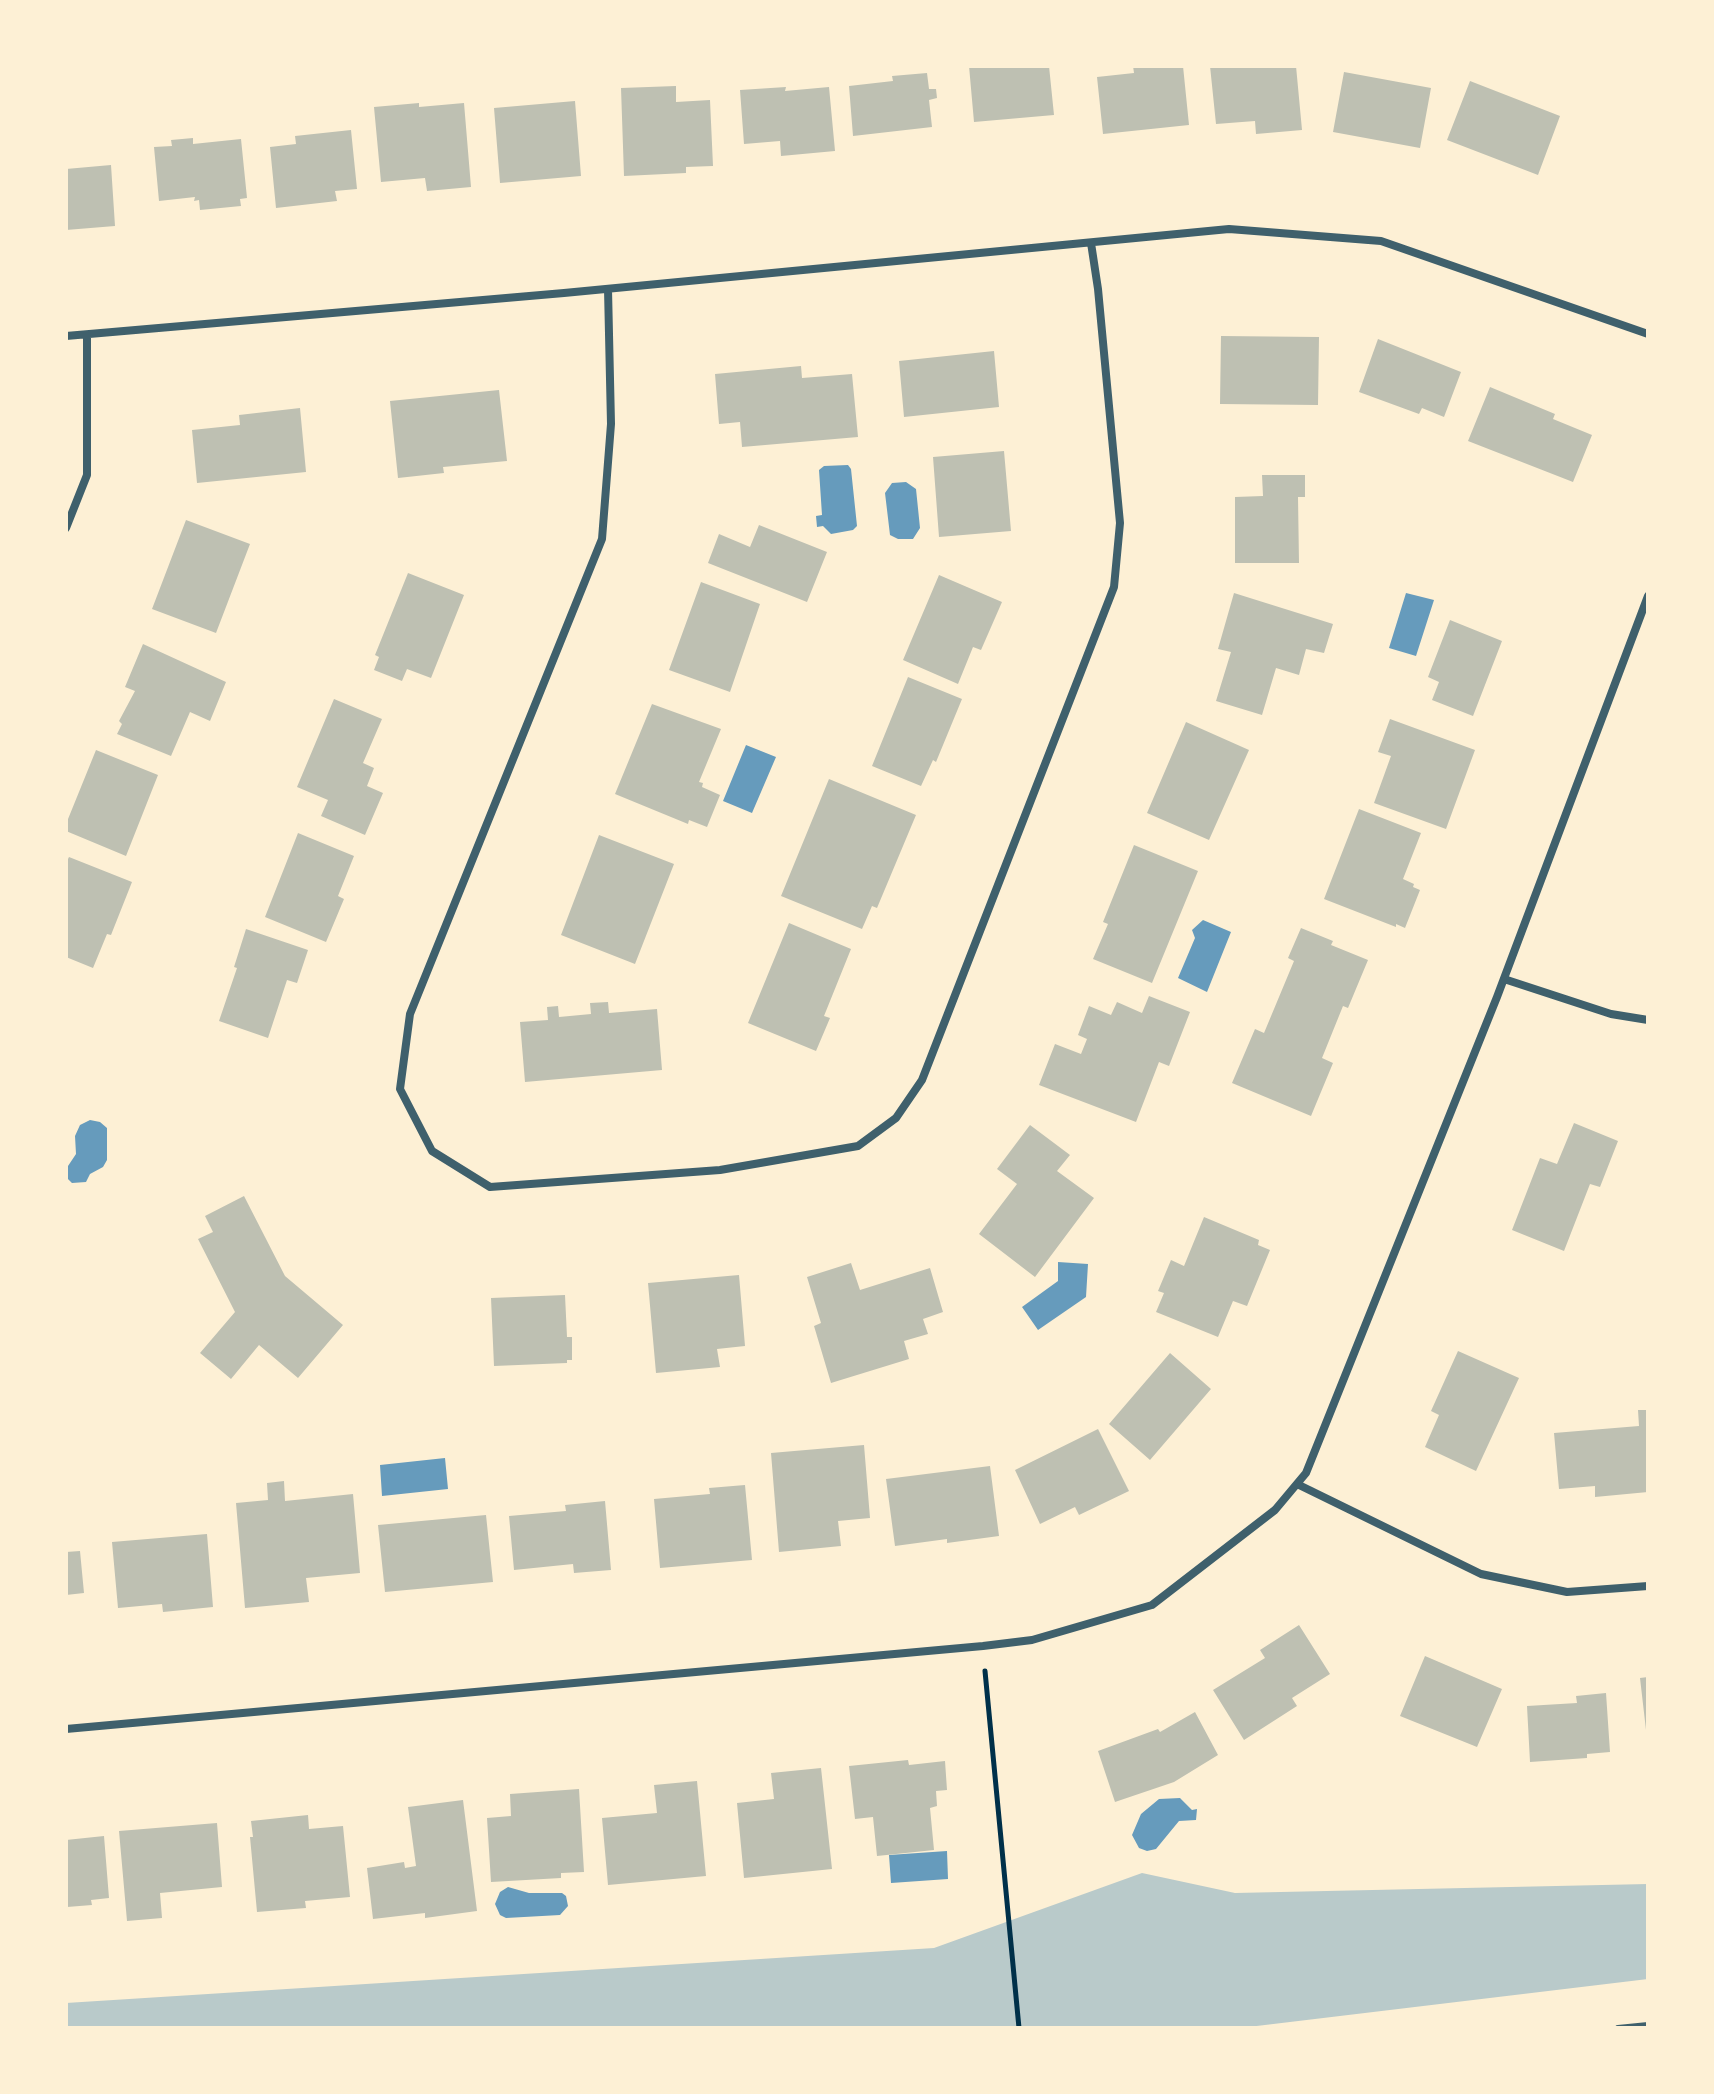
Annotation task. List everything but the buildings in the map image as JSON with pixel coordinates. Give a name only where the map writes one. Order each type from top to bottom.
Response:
[{"type":"street","points":[[66,336],[608,289],[1229,229],[1381,241],[1648,334]]},
{"type":"street","points":[[608,289],[611,424],[602,539],[410,1014],[400,1089],[432,1151],[490,1187],[720,1170],[858,1146],[896,1118],[922,1080],[1114,587],[1120,523],[1091,243]]},
{"type":"street","points":[[66,528],[87,475],[87,335]]},
{"type":"street","points":[[66,1729],[983,1646],[1032,1640],[1152,1605],[1275,1510],[1306,1473],[1504,979],[1648,596]]},
{"type":"street","points":[[1504,979],[1611,1014],[1648,1020]]},
{"type":"street","points":[[1297,1484],[1481,1574],[1567,1592],[1648,1586]]},
{"type":"lane","points":[[1618,2028],[1648,2025]]},
{"type":"path","points":[[983,1646],[1019,2028]]},
{"type":"shaded area","points":[[1142,1873],[1235,1893],[1648,1884],[1648,1979],[1240,2028],[66,2028],[66,2003],[934,1948]]},
{"type":"water","points":[[848,465],[857,526],[853,530],[831,534],[823,526],[817,527],[816,516],[822,515],[819,470],[824,466]]},
{"type":"water","points":[[906,482],[916,489],[920,528],[913,539],[898,539],[890,535],[885,493],[892,483]]},
{"type":"water","points":[[1406,593],[1434,600],[1416,656],[1389,648]]},
{"type":"water","points":[[746,745],[776,757],[752,813],[723,801]]},
{"type":"water","points":[[1203,920],[1231,932],[1207,992],[1178,978],[1195,938],[1192,930]]},
{"type":"water","points":[[90,1120],[100,1122],[107,1128],[107,1160],[103,1167],[90,1174],[86,1182],[72,1183],[66,1177],[66,1169],[76,1154],[75,1136],[80,1125]]},
{"type":"water","points":[[1058,1262],[1088,1264],[1086,1297],[1038,1330],[1022,1307],[1058,1281]]},
{"type":"water","points":[[445,1458],[448,1489],[382,1496],[380,1465]]},
{"type":"water","points":[[1180,1798],[1192,1810],[1197,1809],[1196,1820],[1179,1821],[1156,1849],[1147,1851],[1139,1848],[1132,1835],[1141,1814],[1159,1799]]},
{"type":"water","points":[[947,1851],[948,1879],[891,1883],[889,1855]]},
{"type":"water","points":[[508,1887],[529,1893],[562,1893],[568,1906],[560,1915],[506,1918],[500,1915],[495,1904],[500,1892]]}]
